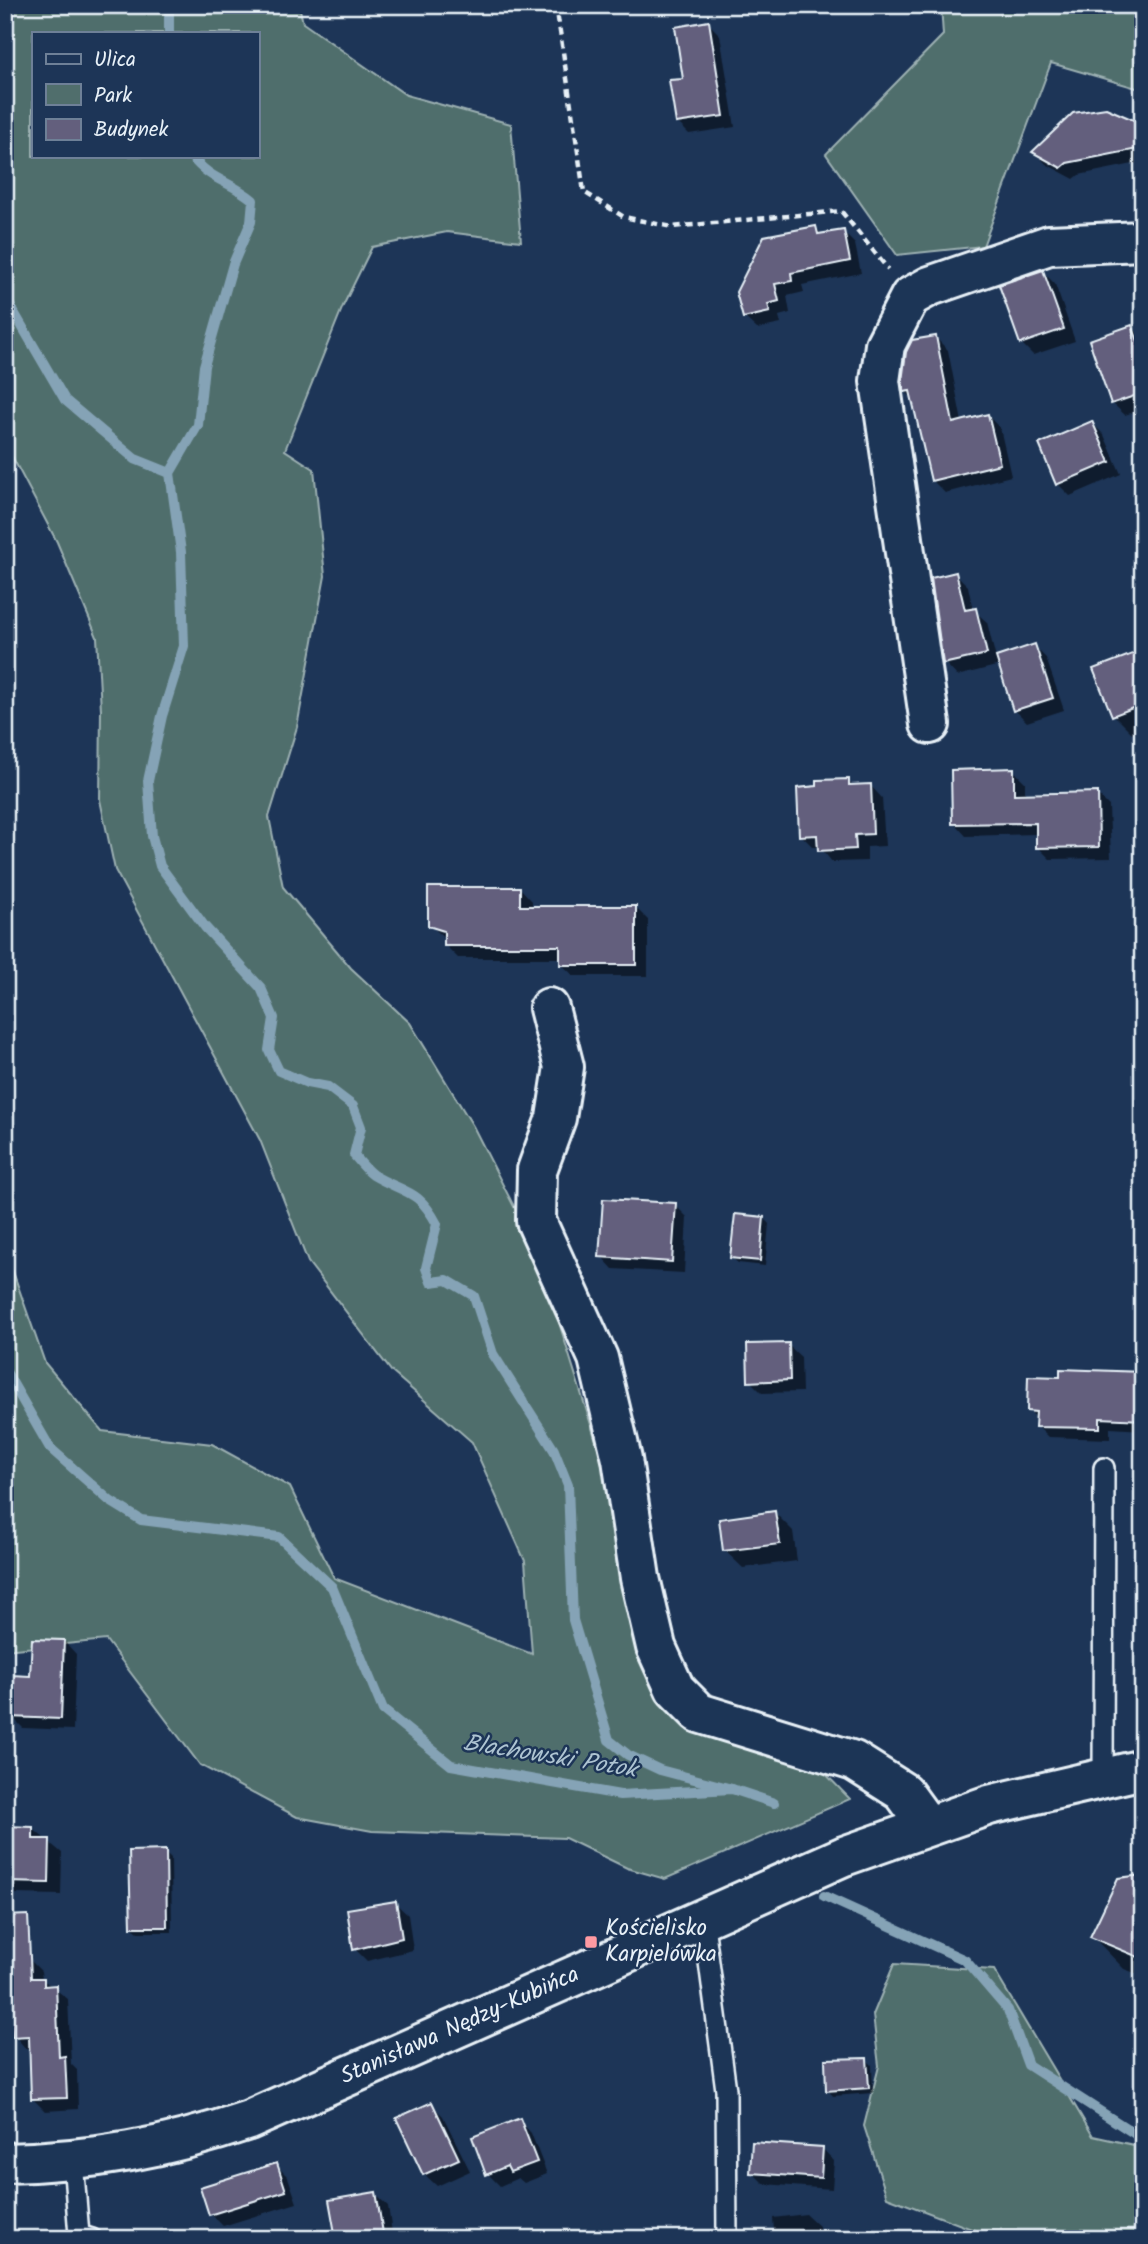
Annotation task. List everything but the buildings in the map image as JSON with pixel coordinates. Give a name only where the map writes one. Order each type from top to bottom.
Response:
[{"type":"street","points":[[930,724],[880,381],[885,345],[910,297],[930,286],[1049,245],[1143,241]]},
{"type":"street","points":[[549,1008],[564,1067],[556,1118],[537,1170],[536,1221],[597,1358],[622,1458],[640,1578],[656,1647],[676,1689],[699,1713],[854,1761],[903,1793],[927,1825]]},
{"type":"street","name":"Stanisława Nędzy-Kubińca","points":[[5,2163],[73,2161],[129,2154],[191,2140],[249,2120],[844,1856],[989,1805],[1143,1769]]},
{"type":"lane","points":[[1102,1778],[1104,1468]]},
{"type":"lane","points":[[703,1917],[726,2090],[727,2239]]},
{"type":"lane","points":[[73,2161],[79,2235],[92,2239]]},
{"type":"path","points":[[556,5],[584,192],[624,218],[672,227],[841,211],[910,297]]},
{"type":"green space","points":[[5,5],[299,5],[303,23],[406,95],[511,124],[521,241],[447,232],[372,247],[343,306],[285,450],[314,469],[325,576],[297,727],[269,817],[283,887],[351,968],[410,1023],[473,1126],[537,1252],[602,1460],[616,1554],[646,1610],[732,1732],[813,1761],[850,1799],[665,1879],[627,1868],[565,1838],[372,1831],[297,1817],[200,1765],[106,1640],[5,1650],[5,1249],[45,1363],[102,1431],[212,1444],[290,1487],[334,1578],[532,1654],[525,1561],[472,1442],[392,1372],[308,1262],[260,1140],[115,870],[100,800],[101,710],[97,637],[57,542],[5,443]]},
{"type":"green space","points":[[941,5],[1143,5],[1143,90],[1051,63],[983,246],[897,255],[826,154],[943,35]]},
{"type":"green space","points":[[894,1964],[994,1970],[1093,2136],[1143,2147],[1143,2239],[998,2239],[887,2197],[864,2126],[879,2066],[873,2015]]},
{"type":"waterway","points":[[169,5],[169,32]]},
{"type":"waterway","points":[[193,158],[206,171],[253,200],[251,222],[233,264],[204,366],[198,425],[170,473],[181,552],[184,646],[162,716],[148,781],[152,836],[160,866],[205,927],[261,988],[274,1018],[269,1050],[279,1071],[307,1083],[328,1087],[353,1106],[361,1127],[354,1155],[373,1175],[416,1197],[430,1212],[437,1224],[426,1268],[431,1282],[447,1280],[474,1296],[493,1354],[554,1450],[568,1485],[573,1620],[609,1740],[628,1755],[660,1770],[732,1789]]},
{"type":"waterway","points":[[5,297],[65,400],[135,459],[170,473]]},
{"type":"waterway","name":"Blachowski Potok","points":[[5,1370],[50,1448],[110,1501],[141,1520],[279,1537],[332,1587],[383,1710],[451,1765],[620,1795],[732,1789],[774,1803]]},
{"type":"waterway","name":"Blachowski Potok","points":[[824,1896],[965,1960],[1008,2010],[1028,2065],[1143,2139]]},
{"type":"place","name":"Kościelisko Karpielówka","points":[[591,1942]]}]
